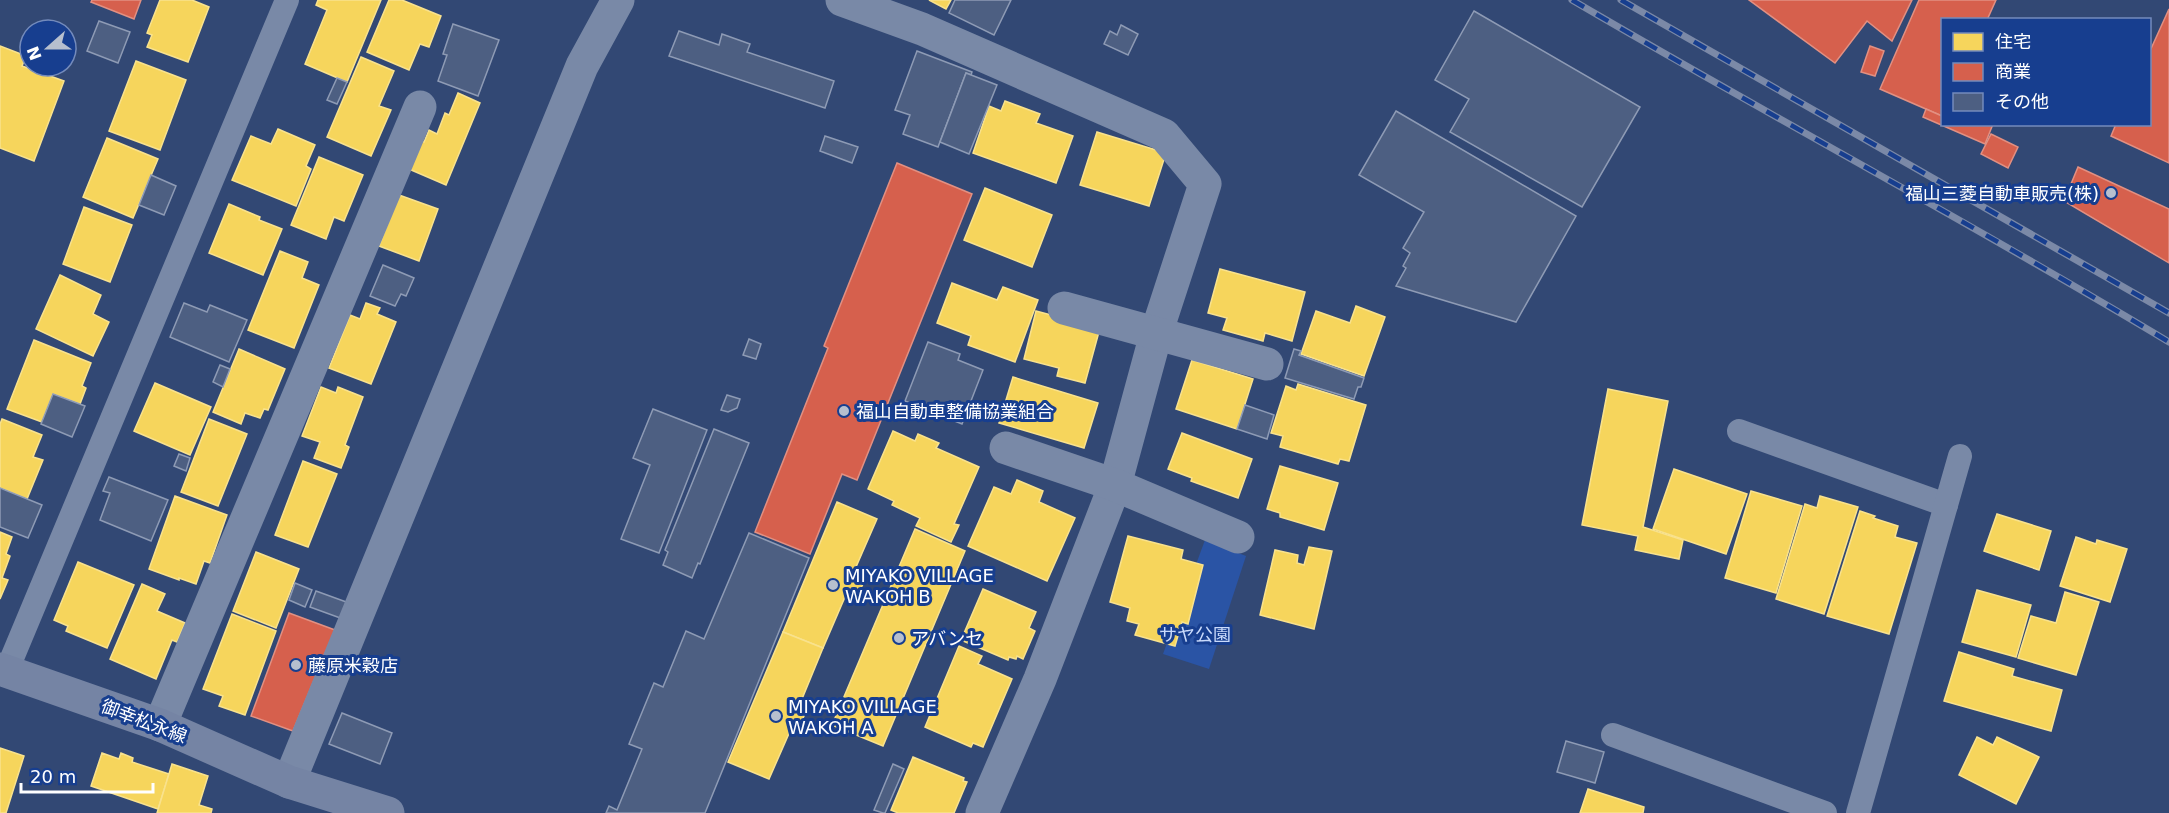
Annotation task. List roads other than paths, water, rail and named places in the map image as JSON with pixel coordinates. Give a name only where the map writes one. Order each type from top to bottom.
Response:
[{"type":"main road","name":"御幸松永線","points":[[3,669],[160,725],[289,782],[388,813]]},
{"type":"street","points":[[289,782],[582,66],[618,0]]},
{"type":"street","points":[[842,0],[922,29],[1164,135],[1205,184],[1156,334],[1115,485],[1040,679],[982,813]]},
{"type":"street","points":[[160,725],[420,107]]},
{"type":"street","points":[[1064,308],[1267,364]]},
{"type":"street","points":[[1006,448],[1115,485],[1238,537]]},
{"type":"lane","points":[[3,669],[287,0]]},
{"type":"lane","points":[[1739,431],[1946,505]]},
{"type":"lane","points":[[1858,813],[1960,456]]},
{"type":"lane","points":[[1612,735],[1825,813]]},
{"type":"railway","points":[[1572,0],[2021,255],[2169,342]]},
{"type":"railway","points":[[1621,0],[2169,313]]},
{"type":"place","name":"福山三菱自動車販売(株)","points":[[2111,193]]},
{"type":"place","name":"福山自動車整備協業組合","points":[[844,411]]},
{"type":"place","name":"MIYAKO VILLAGE WAKOH B","points":[[833,585]]},
{"type":"place","name":"アバンセ","points":[[899,638]]},
{"type":"place","name":"藤原米穀店","points":[[296,665]]},
{"type":"place","name":"MIYAKO VILLAGE WAKOH A","points":[[776,716]]},
{"type":"park label","name":"サヤ公園","points":[[1195,634]]}]
